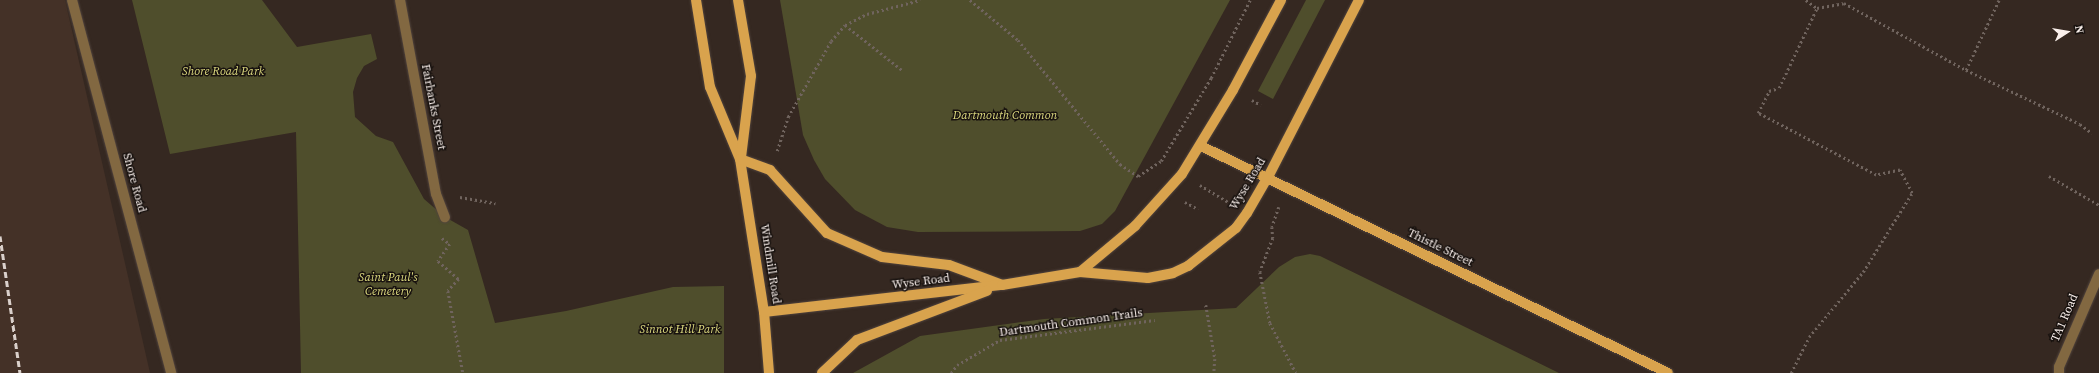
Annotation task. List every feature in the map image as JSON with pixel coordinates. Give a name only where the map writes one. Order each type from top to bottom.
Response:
[{"type":"main road","name":"Windmill Road","points":[[696,0],[710,87],[740,159],[764,312],[769,373]]},
{"type":"main road","name":"Windmill Road","points":[[738,0],[751,76],[740,159]]},
{"type":"main road","points":[[1080,272],[1135,226],[1182,174],[1201,146],[1281,0]]},
{"type":"main road","name":"Wyse Road","points":[[764,312],[1002,285],[1080,272],[1148,278],[1173,273],[1188,266],[1229,234],[1247,213],[1267,179],[1359,0]]},
{"type":"main road","name":"Thistle Street","points":[[1201,146],[1668,373]]},
{"type":"main road","points":[[740,159],[770,170],[827,233],[882,257],[949,265],[1002,285]]},
{"type":"main road","points":[[822,373],[857,340],[1002,285]]},
{"type":"street","name":"Shore Road","points":[[72,0],[171,373]]},
{"type":"street","name":"Fairbanks Street","points":[[400,0],[436,194],[445,217]]},
{"type":"street","name":"TA1 Road","points":[[2059,373],[2059,367],[2099,274]]},
{"type":"path","points":[[770,170],[788,118],[831,41],[845,25],[866,14],[920,0]]},
{"type":"path","points":[[970,0],[1018,40],[1120,164],[1138,176],[1161,161],[1211,78],[1250,0]]},
{"type":"path","points":[[1806,0],[1817,8],[1844,3],[1966,70],[2059,114],[2092,133]]},
{"type":"path","points":[[1966,70],[1999,0]]},
{"type":"path","points":[[1791,373],[1809,337],[1863,272],[1912,193],[1900,170],[1876,175],[1758,113],[1769,90],[1779,88],[1817,8]]},
{"type":"path","points":[[845,25],[902,70]]},
{"type":"path","points":[[1161,161],[1272,228],[1273,238],[1260,272],[1270,323],[1296,373]]},
{"type":"path","points":[[2049,176],[2099,205]]},
{"type":"path","points":[[436,194],[495,203]]},
{"type":"path","points":[[1179,198],[1198,209]]},
{"type":"path","points":[[445,217],[437,235],[450,244],[438,261],[459,279],[448,291],[463,373]]},
{"type":"path","points":[[1206,305],[1215,359],[1214,373]]},
{"type":"path","name":"Dartmouth Common Trails","points":[[952,373],[957,365],[1000,340],[1155,320]]},
{"type":"shaded area","points":[[0,0],[65,0],[150,373],[0,373]]},
{"type":"green space","points":[[132,0],[262,0],[297,47],[371,34],[377,59],[364,66],[357,78],[353,92],[355,117],[376,136],[393,142],[424,199],[445,217],[468,230],[495,323],[566,311],[673,287],[724,286],[724,373],[301,373],[296,132],[170,154]]},
{"type":"green space","name":"Dartmouth Common","points":[[780,0],[1230,0],[1115,211],[1102,224],[1080,231],[918,232],[887,227],[855,210],[825,179],[814,160],[803,135]]},
{"type":"green space","points":[[1306,0],[1325,0],[1273,99],[1258,91]]},
{"type":"green space","points":[[1310,254],[1320,256],[1559,373],[853,373],[920,336],[1044,319],[1236,308],[1279,267],[1295,257]]},
{"type":"railway","points":[[0,236],[20,373]]},
{"type":"park label","name":"Shore Road Park","points":[[223,72]]},
{"type":"park label","name":"Saint Paul's Cemetery","points":[[388,285]]},
{"type":"park label","name":"Sinnot Hill Park","points":[[680,330]]}]
